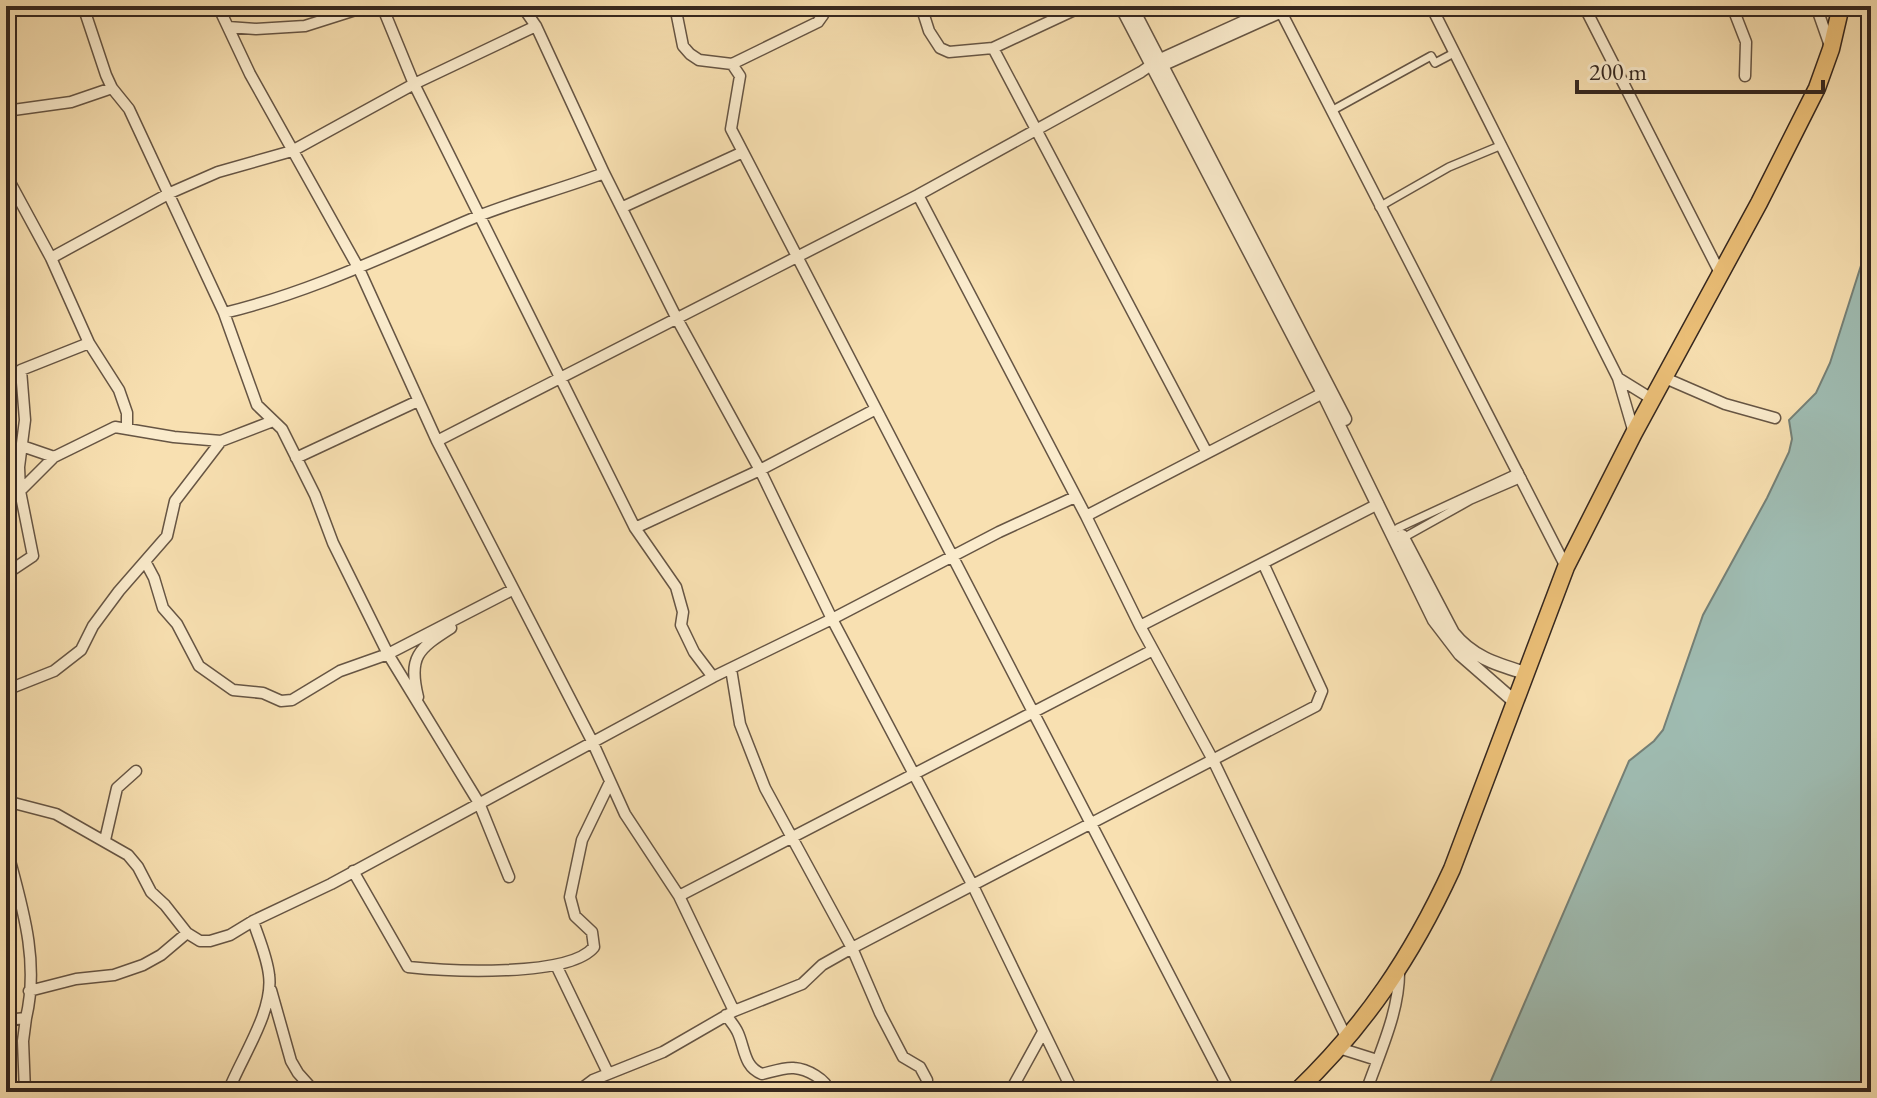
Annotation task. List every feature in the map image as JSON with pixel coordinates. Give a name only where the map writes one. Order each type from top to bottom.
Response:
[{"type":"highway","points":[[1296,1092],[1343,1044],[1399,970],[1434,908],[1452,869],[1566,567],[1817,88],[1831,49],[1841,6]]},
{"type":"street","points":[[83,6],[112,88],[129,109],[224,313],[257,405],[282,429],[315,495],[333,543],[388,654],[479,803],[509,877]]},
{"type":"street","points":[[218,6],[292,151],[359,269],[437,441],[592,741],[625,814],[679,896],[737,1030],[746,1060],[757,1073],[796,1068],[813,1074],[828,1085],[830,1092]]},
{"type":"street","points":[[228,27],[305,26],[368,6]]},
{"type":"street","points":[[382,6],[414,84],[559,378],[635,528],[676,587],[683,612],[681,625],[694,652],[713,677]]},
{"type":"street","points":[[524,6],[676,317],[760,470],[832,619],[973,886],[1073,1092]]},
{"type":"street","points":[[675,6],[683,46],[690,54],[699,60],[732,64],[818,22],[823,15],[819,6]]},
{"type":"street","points":[[921,6],[929,31],[940,48],[949,52],[993,48],[1083,6]]},
{"type":"street","points":[[1121,6],[1323,393],[1441,632],[1460,654],[1516,699]]},
{"type":"street","points":[[1131,6],[1153,67],[1330,390],[1453,633],[1463,645],[1484,660],[1524,676]]},
{"type":"street","points":[[437,441],[918,195],[1153,67],[1279,8],[1295,6]]},
{"type":"street","points":[[1431,6],[1618,378],[1634,433]]},
{"type":"street","points":[[1584,6],[1720,273]]},
{"type":"street","points":[[1732,6],[1746,42],[1745,76]]},
{"type":"street","points":[[1816,6],[1831,49]]},
{"type":"street","points":[[1279,8],[1566,567]]},
{"type":"street","points":[[51,258],[170,193],[218,172],[292,151],[414,84],[536,26]]},
{"type":"street","points":[[993,48],[1207,453]]},
{"type":"street","points":[[1333,110],[1431,56],[1435,63],[1454,53]]},
{"type":"street","points":[[732,64],[740,76],[731,129],[1230,1092]]},
{"type":"street","points":[[6,111],[71,102],[112,88]]},
{"type":"street","points":[[1379,207],[1449,167],[1502,145]]},
{"type":"street","points":[[623,207],[743,152]]},
{"type":"street","points":[[224,313],[359,269],[480,216],[604,173]]},
{"type":"street","points":[[6,175],[51,258],[89,343],[119,390],[127,413],[127,429]]},
{"type":"street","points":[[918,195],[1140,626],[1213,760],[1343,1044],[1377,1060]]},
{"type":"street","points":[[6,574],[33,556],[20,491],[19,467],[25,420],[21,370],[89,343]]},
{"type":"street","points":[[1618,378],[1652,399]]},
{"type":"street","points":[[1665,378],[1725,404],[1775,418]]},
{"type":"street","points":[[1086,516],[1323,393]]},
{"type":"street","points":[[296,458],[418,401]]},
{"type":"street","points":[[635,528],[760,470],[876,409]]},
{"type":"street","points":[[6,496],[20,491],[54,457],[115,427],[221,441],[273,421]]},
{"type":"street","points":[[6,690],[54,671],[81,650],[93,626],[119,591],[167,536],[175,501],[221,441]]},
{"type":"street","points":[[22,446],[54,457]]},
{"type":"street","points":[[1400,533],[1521,475]]},
{"type":"street","points":[[6,801],[45,809],[105,840],[133,860],[151,892],[187,933],[200,941],[210,941],[230,935],[353,871],[713,677],[1075,497]]},
{"type":"street","points":[[1140,626],[1378,504]]},
{"type":"street","points":[[146,563],[163,608],[177,624],[199,666],[233,690],[263,693],[281,701],[292,700],[340,671],[388,654],[512,590]]},
{"type":"street","points":[[577,1092],[608,1073],[663,1052],[730,1013],[802,984],[822,965],[852,948],[1316,706],[1322,691],[1263,563]]},
{"type":"street","points":[[424,714],[413,675],[414,660],[421,649],[477,608]]},
{"type":"street","points":[[679,896],[1153,650]]},
{"type":"street","points":[[731,669],[740,724],[765,788],[852,948],[903,1057],[920,1067],[927,1080],[925,1092]]},
{"type":"street","points":[[105,840],[117,788],[136,771]]},
{"type":"street","points":[[353,871],[408,967],[503,970],[556,965],[581,956],[594,947],[592,932],[575,916],[570,897],[582,840],[610,782]]},
{"type":"street","points":[[6,846],[31,951],[23,1041],[25,1092]]},
{"type":"street","points":[[253,921],[291,1061],[315,1092]]},
{"type":"street","points":[[29,991],[76,979],[114,975],[143,965],[161,955],[187,933]]},
{"type":"street","points":[[556,965],[608,1073]]},
{"type":"street","points":[[1366,1092],[1395,1004],[1399,970]]},
{"type":"street","points":[[228,1092],[265,1012],[269,984]]},
{"type":"street","points":[[6,1020],[26,1018]]},
{"type":"street","points":[[1010,1092],[1043,1032]]},
{"type":"water","points":[[1871,234],[1871,1092],[1488,1092],[1629,761],[1663,730],[1703,615],[1789,452],[1792,439],[1789,420],[1816,393],[1830,363]]}]
